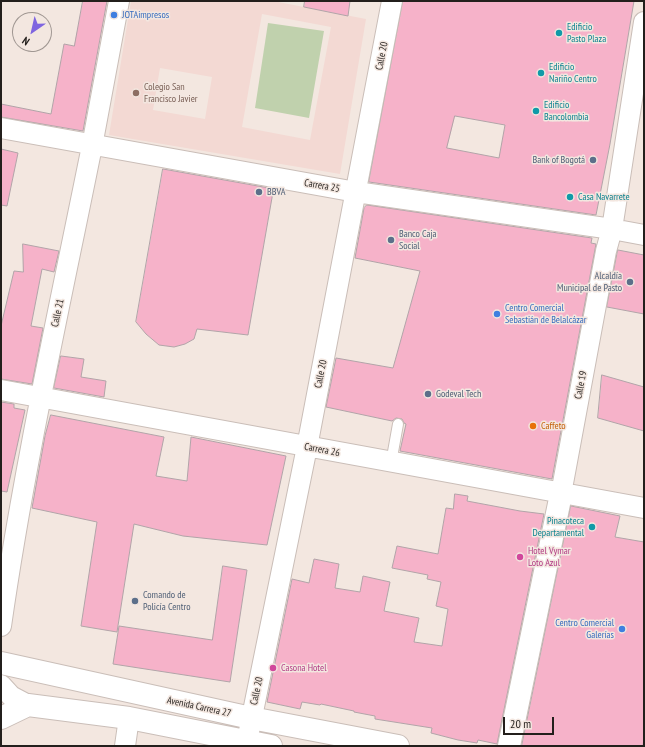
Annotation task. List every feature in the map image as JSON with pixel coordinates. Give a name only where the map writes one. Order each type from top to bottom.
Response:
[{"type":"main road","name":"Calle 19","points":[[509,746],[561,494]]},
{"type":"main road","name":"Avenida Carrera 27","points":[[1,663],[251,718],[398,746]]},
{"type":"main road","points":[[1,718],[28,705],[129,718],[247,744],[271,746]]},
{"type":"street","name":"Calle 21","points":[[1,626],[7,546],[41,396],[92,144],[119,1]]},
{"type":"street","name":"Calle 20","points":[[247,744],[251,718],[307,447],[392,1]]},
{"type":"street","name":"Calle 19","points":[[561,494],[606,251],[612,229],[644,22]]},
{"type":"street","name":"Carrera 25","points":[[1,128],[356,192],[612,229],[644,235]]},
{"type":"street","name":"Carrera 26","points":[[1,390],[41,396],[391,463],[644,508]]},
{"type":"street","points":[[1,685],[11,696],[28,705]]},
{"type":"street","points":[[125,746],[129,718]]},
{"type":"lane","points":[[391,463],[398,424]]},
{"type":"shaded area","name":"Colegio San Francisco Javier","points":[[131,1],[273,1],[366,19],[340,174],[109,135]],"holes":[[[262,14],[331,27],[310,140],[242,127]],[[160,68],[212,77],[205,119],[153,110]]]},
{"type":"green space","points":[[268,23],[324,31],[309,118],[255,108]]},
{"type":"building","points":[[83,1],[107,1],[83,131],[1,117],[1,104],[51,114],[64,44],[74,46]]},
{"type":"building","points":[[305,1],[350,1],[348,16],[304,7]]},
{"type":"building","points":[[403,1],[634,1],[610,144],[596,215],[369,182]],"holes":[[[455,116],[505,125],[499,158],[447,148]]]},
{"type":"building","points":[[1,149],[18,153],[7,206],[1,205]]},
{"type":"building","points":[[163,169],[269,188],[273,192],[248,335],[197,329],[194,339],[185,344],[174,347],[159,345],[146,334],[136,322]]},
{"type":"building","name":"Centro Comercial Sebastián de Belalcázar","points":[[367,205],[592,238],[591,243],[596,244],[552,479],[400,451],[406,424],[402,419],[396,418],[392,421],[326,407],[336,358],[393,368],[420,271],[355,258],[364,208]]},
{"type":"building","points":[[23,244],[59,251],[54,272],[42,269],[31,326],[43,328],[32,384],[1,379],[1,326],[14,271],[23,272]]},
{"type":"building","name":"Alcaldía Municipal de Pasto","points":[[618,250],[644,255],[644,314],[607,307]]},
{"type":"building","points":[[61,356],[84,359],[81,377],[106,381],[104,397],[54,388]]},
{"type":"building","points":[[602,375],[644,387],[644,431],[598,418]]},
{"type":"building","points":[[1,402],[14,404],[14,408],[25,410],[7,492],[1,491]]},
{"type":"building","points":[[51,415],[164,437],[156,476],[187,481],[191,437],[286,456],[267,545],[183,536],[134,524],[117,632],[81,626],[97,522],[32,508],[45,436]]},
{"type":"building","points":[[455,494],[468,496],[467,501],[544,514],[497,744],[478,740],[477,743],[458,740],[431,733],[432,728],[375,719],[375,716],[321,704],[302,702],[300,709],[267,702],[292,579],[309,583],[314,559],[339,564],[335,588],[360,592],[363,576],[390,582],[384,611],[419,618],[414,642],[442,646],[448,609],[436,606],[441,582],[427,579],[428,575],[392,568],[397,546],[438,554],[446,508],[453,509]]},
{"type":"building","points":[[571,506],[620,516],[615,537],[644,542],[643,746],[522,746]]},
{"type":"building","points":[[223,566],[247,570],[230,682],[113,664],[119,626],[212,640]]},
{"type":"place","name":"JOTAimpresos","points":[[114,15]]},
{"type":"place","name":"Edificio Pasto Plaza","points":[[559,33]]},
{"type":"place","name":"Edificio Nariño Centro","points":[[541,73]]},
{"type":"place","name":"Colegio San Francisco Javier","points":[[136,93]]},
{"type":"place","name":"Edificio Bancolombia","points":[[536,111]]},
{"type":"place","name":"Bank of Bogotá","points":[[593,160]]},
{"type":"place","name":"BBVA","points":[[259,192]]},
{"type":"place","name":"Casa Navarrete","points":[[570,197]]},
{"type":"place","name":"Banco Caja Social","points":[[391,240]]},
{"type":"place","name":"Alcaldía Municipal de Pasto","points":[[630,282]]},
{"type":"place","name":"Centro Comercial Sebastián de Belalcázar","points":[[497,314]]},
{"type":"place","name":"Godeval Tech","points":[[428,394]]},
{"type":"place","name":"Caffeto","points":[[533,426]]},
{"type":"place","name":"Pinacoteca Departamental","points":[[592,527]]},
{"type":"place","name":"Hotel Vymar Loto Azul","points":[[520,557]]},
{"type":"place","name":"Comando de Policía Centro","points":[[135,601]]},
{"type":"place","name":"Centro Comercial Galerías","points":[[622,629]]},
{"type":"place","name":"Casona Hotel","points":[[273,668]]}]
